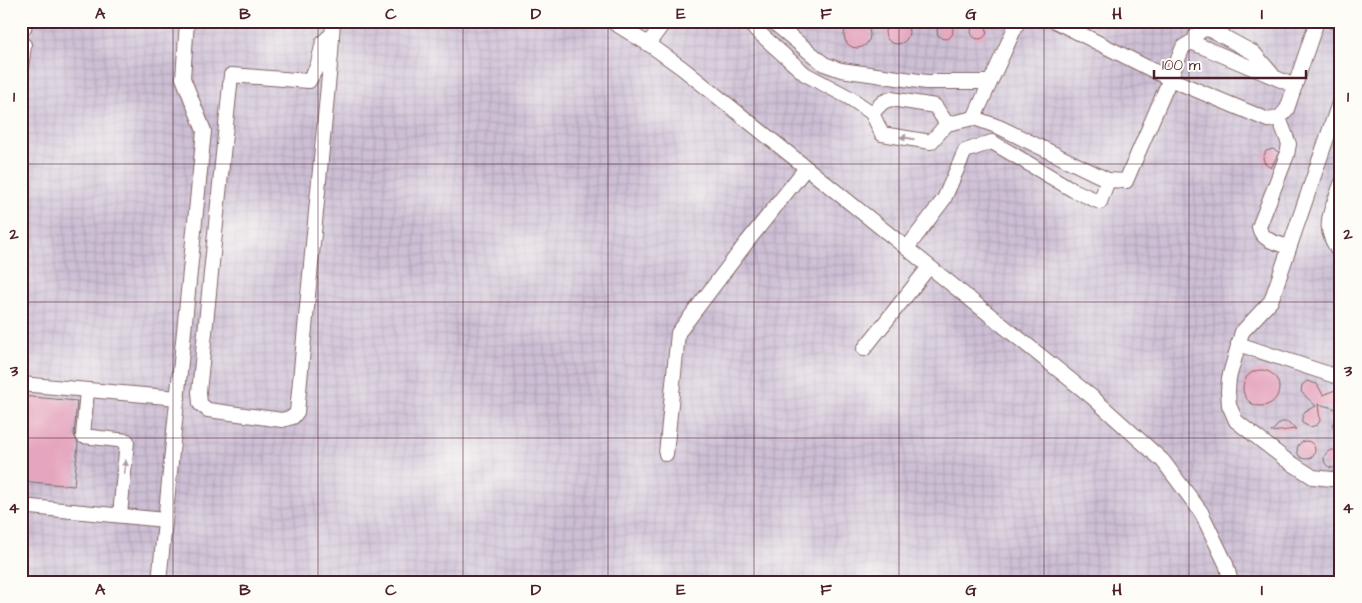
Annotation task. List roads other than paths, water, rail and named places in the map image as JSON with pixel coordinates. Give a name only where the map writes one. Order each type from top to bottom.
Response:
[{"type":"street","points":[[21,31],[24,28],[25,21]]},
{"type":"street","points":[[159,582],[204,131],[182,78],[187,21]]},
{"type":"street","points":[[611,21],[682,68],[1092,397],[1163,461],[1201,512],[1226,564],[1231,582]]},
{"type":"street","points":[[648,44],[665,21]]},
{"type":"street","points":[[746,21],[805,74],[850,98],[872,113],[882,134],[931,142],[947,124],[974,118],[999,127],[1108,180],[1126,181],[1181,51],[1196,35],[1204,36],[1252,60],[1272,74],[1295,86]]},
{"type":"street","points":[[772,21],[824,64],[841,70],[926,82],[989,82]]},
{"type":"street","points":[[974,118],[1018,21]]},
{"type":"street","points":[[1054,21],[1170,79],[1268,120],[1279,118],[1287,109],[1317,21]]},
{"type":"street","points":[[1333,21],[1341,24]]},
{"type":"street","points":[[332,28],[297,412],[293,417],[282,420],[208,410],[200,404],[199,392],[231,76],[309,81],[317,67],[323,42],[332,28]]},
{"type":"street","points":[[21,42],[24,45],[21,68]]},
{"type":"street","points":[[1181,51],[1191,42],[1249,68],[1272,74]]},
{"type":"street","points":[[1341,97],[1271,301],[1242,332],[1229,378],[1228,391],[1229,405],[1236,421],[1304,473],[1313,477],[1341,480]]},
{"type":"street","points":[[872,113],[883,102],[891,98],[935,106],[947,124]]},
{"type":"street","points":[[1279,118],[1289,144],[1287,155],[1259,227],[1260,234],[1264,238],[1290,247]]},
{"type":"street","points":[[907,248],[944,199],[965,151],[981,144],[992,142],[1073,190],[1100,202],[1108,180]]},
{"type":"street","points":[[666,454],[678,333],[806,168]]},
{"type":"street","points":[[1341,184],[1327,230],[1341,254]]},
{"type":"street","points":[[864,349],[929,267]]},
{"type":"street","points":[[1238,344],[1341,378]]},
{"type":"street","points":[[21,384],[178,398]]},
{"type":"street","points":[[87,390],[83,436],[127,441],[120,516]]},
{"type":"street","points":[[21,506],[165,520]]}]
